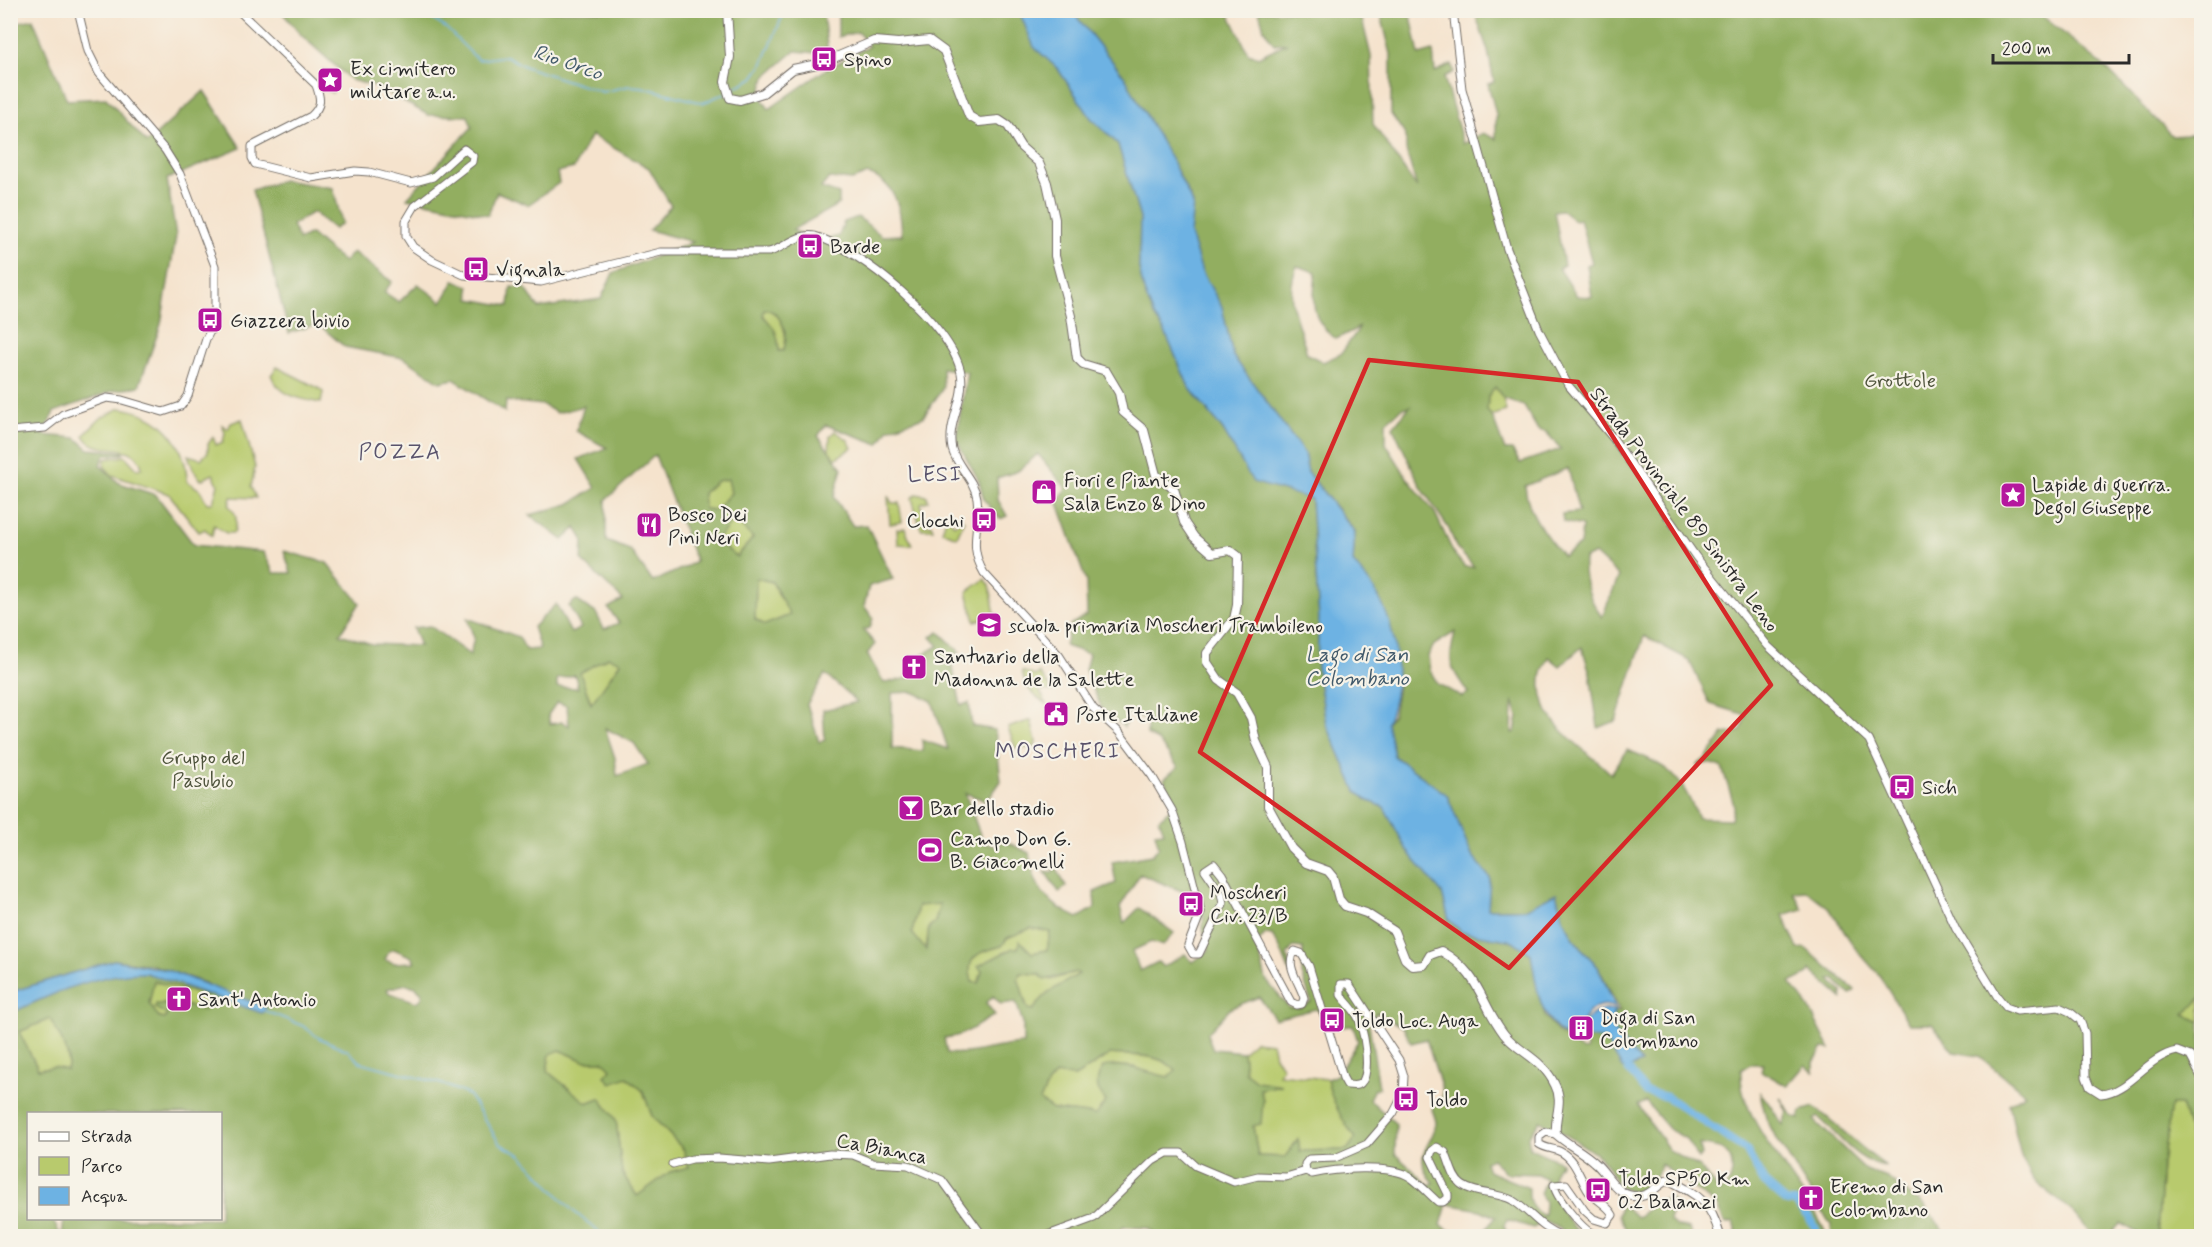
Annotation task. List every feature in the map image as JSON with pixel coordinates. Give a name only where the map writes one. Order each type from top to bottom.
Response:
[{"type":"main road","points":[[727,10],[730,57],[725,90],[730,98],[740,100],[763,93],[793,69],[822,63],[874,41],[898,43],[929,40],[944,51],[969,116],[979,122],[999,120],[1008,126],[1021,147],[1039,163],[1047,183],[1056,219],[1055,256],[1071,316],[1077,358],[1083,364],[1106,371],[1119,393],[1123,412],[1144,430],[1156,475],[1174,489],[1184,522],[1194,537],[1212,553],[1230,550],[1238,556],[1237,605],[1234,619],[1207,653],[1207,662],[1219,680],[1237,693],[1251,718],[1256,741],[1268,766],[1268,806],[1298,857],[1328,871],[1333,877],[1339,899],[1345,906],[1366,913],[1394,931],[1405,959],[1413,966],[1424,965],[1430,955],[1441,951],[1470,974],[1504,1035],[1540,1064],[1555,1085],[1560,1106],[1555,1125],[1556,1134],[1596,1162],[1620,1192],[1644,1196],[1653,1191],[1662,1181],[1669,1179],[1713,1211],[1720,1236]]},
{"type":"street","points":[[10,431],[45,428],[63,414],[107,398],[122,400],[157,411],[175,409],[188,396],[206,339],[215,322],[215,266],[180,174],[165,150],[99,74],[88,51],[78,10]]},
{"type":"street","points":[[238,10],[316,85],[321,98],[319,108],[311,116],[252,146],[252,158],[255,164],[311,178],[355,171],[369,172],[411,183],[433,177],[459,152],[464,149],[470,151],[473,156],[472,162],[415,206],[406,221],[406,236],[413,247],[451,270],[475,278],[541,282],[647,254],[768,252],[781,249],[796,238],[814,236],[854,256],[881,275],[935,324],[947,339],[961,373],[962,390],[952,429],[952,450],[970,477],[977,496],[978,516],[974,540],[977,561],[984,573],[1059,655],[1093,708],[1119,732],[1152,776],[1170,808],[1183,842],[1201,912],[1188,945],[1189,951],[1199,954],[1223,904],[1221,892],[1205,870],[1214,864],[1222,874],[1292,1002],[1297,1005],[1302,1004],[1304,998],[1290,962],[1295,951],[1301,953],[1309,966],[1347,1085],[1356,1086],[1362,1083],[1365,1038],[1356,1013],[1341,995],[1341,984],[1349,984],[1399,1060],[1404,1076],[1403,1095],[1379,1134],[1356,1150],[1335,1158],[1309,1159],[1305,1164],[1306,1171]]},
{"type":"street","name":"Strada Provinciale 89 Sinistra Leno","points":[[1453,10],[1462,89],[1507,249],[1539,330],[1568,385],[1613,438],[1696,557],[1768,646],[1869,740],[1956,929],[1996,996],[2007,1007],[2017,1011],[2059,1007],[2075,1015],[2085,1033],[2086,1077],[2090,1087],[2101,1094],[2115,1090],[2151,1061],[2177,1051],[2190,1056],[2202,1079]]},
{"type":"street","points":[[1556,1134],[1546,1132],[1539,1137],[1539,1144],[1561,1152],[1570,1160],[1598,1202],[1610,1209],[1613,1215],[1607,1223],[1594,1219],[1585,1211],[1566,1184],[1554,1185],[1558,1198],[1581,1225],[1592,1233],[1620,1236]]},
{"type":"street","points":[[1045,1236],[1094,1218],[1153,1161],[1167,1153],[1181,1153],[1196,1166],[1234,1182],[1258,1176],[1286,1178],[1306,1171],[1312,1174],[1332,1169],[1399,1172],[1409,1177],[1438,1202],[1443,1202],[1448,1198],[1445,1184],[1430,1158],[1432,1151],[1437,1147],[1445,1152],[1461,1184],[1469,1189],[1510,1199],[1544,1227],[1562,1236]]},
{"type":"street","name":"Ca Bianca","points":[[674,1164],[692,1159],[719,1158],[770,1162],[830,1154],[853,1155],[873,1163],[908,1165],[942,1180],[983,1236]]},
{"type":"highlighted area","points":[[1369,360],[1578,382],[1771,685],[1509,968],[1200,752]]},
{"type":"green space","points":[[1474,10],[2036,11],[2103,65],[2172,136],[2201,134],[2202,997],[2185,1015],[2201,1022],[2201,1236],[2192,1236],[2196,1186],[2194,1154],[2181,1105],[2171,1105],[2162,1164],[2157,1236],[2142,1236],[2121,1223],[2109,1236],[2093,1236],[2075,1214],[2033,1179],[2021,1156],[2009,1104],[2025,1094],[1979,1056],[1954,1052],[1932,1024],[1909,1024],[1879,975],[1855,948],[1829,908],[1807,891],[1793,892],[1803,909],[1783,915],[1798,949],[1805,948],[1855,990],[1850,995],[1834,979],[1830,980],[1842,992],[1842,998],[1810,970],[1808,974],[1790,983],[1808,1006],[1830,1049],[1823,1048],[1814,1062],[1814,1072],[1805,1065],[1787,1086],[1761,1071],[1763,1064],[1750,1064],[1741,1070],[1743,1090],[1750,1111],[1827,1236],[1737,1236],[1733,1222],[1725,1224],[1717,1206],[1661,1164],[1650,1187],[1639,1191],[1628,1190],[1619,1185],[1598,1156],[1540,1121],[1528,1137],[1530,1148],[1561,1162],[1552,1182],[1553,1192],[1556,1202],[1582,1236],[1572,1236],[1546,1221],[1533,1228],[1507,1220],[1504,1226],[1507,1234],[1515,1236],[1480,1236],[1496,1217],[1480,1210],[1447,1204],[1441,1225],[1458,1236],[1157,1236],[1148,1228],[1123,1227],[1110,1236],[62,1236],[64,1220],[222,1220],[222,1112],[27,1112],[27,1220],[53,1220],[61,1236],[11,1236],[10,1013],[77,984],[95,978],[130,972],[167,978],[233,1003],[205,983],[152,965],[114,960],[11,992],[11,24],[33,19],[67,100],[106,98],[147,143],[204,91],[241,148],[167,179],[176,236],[161,324],[139,386],[113,391],[54,412],[43,435],[76,438],[89,449],[124,452],[123,454],[105,455],[100,465],[119,483],[156,495],[194,545],[263,552],[274,573],[291,573],[284,551],[327,563],[360,603],[340,634],[372,644],[420,646],[413,628],[430,626],[470,655],[474,638],[467,618],[519,637],[526,650],[540,649],[533,627],[556,604],[571,633],[581,628],[569,606],[576,600],[596,613],[604,629],[619,623],[608,608],[623,600],[582,561],[583,539],[576,528],[563,540],[530,515],[569,504],[596,488],[578,459],[607,448],[576,431],[584,406],[557,413],[543,405],[506,401],[505,412],[454,379],[440,382],[404,358],[345,347],[318,324],[289,333],[252,190],[283,180],[333,188],[342,223],[334,229],[313,212],[292,225],[299,240],[310,234],[344,262],[353,252],[392,282],[384,292],[399,302],[418,284],[442,302],[454,281],[469,286],[470,299],[509,306],[511,287],[525,288],[539,308],[601,299],[613,273],[693,242],[649,230],[671,206],[649,168],[591,135],[574,168],[557,172],[559,183],[528,205],[497,192],[488,215],[407,198],[472,127],[468,116],[428,115],[378,87],[351,80],[300,34],[281,11],[830,11],[823,14],[828,54],[795,51],[765,77],[760,96],[769,109],[828,68],[869,46],[858,32],[838,37],[838,11],[1019,11],[1035,47],[1058,69],[1091,118],[1118,144],[1140,218],[1139,268],[1144,291],[1189,387],[1223,430],[1253,481],[1311,499],[1319,618],[1317,666],[1326,723],[1356,791],[1367,800],[1384,807],[1408,852],[1442,893],[1449,920],[1461,931],[1513,941],[1531,954],[1545,1016],[1558,1032],[1583,1051],[1587,1050],[1586,1038],[1605,1039],[1619,1062],[1628,1069],[1641,1063],[1619,1038],[1612,1024],[1615,1010],[1620,1011],[1598,967],[1576,942],[1563,919],[1556,893],[1526,909],[1488,909],[1490,878],[1472,856],[1447,795],[1394,756],[1387,723],[1393,715],[1399,680],[1379,597],[1353,562],[1355,531],[1308,473],[1304,453],[1233,356],[1222,307],[1202,272],[1190,234],[1193,203],[1124,76],[1072,11],[1228,11],[1248,53],[1258,57],[1287,43],[1274,44],[1264,29],[1259,11],[1360,11],[1371,56],[1373,124],[1417,188],[1406,150],[1406,136],[1391,114],[1391,54],[1380,11],[1410,11],[1419,55],[1433,51],[1435,72],[1452,64],[1454,72],[1444,77],[1463,144],[1483,133],[1496,139],[1496,114],[1488,84],[1494,82],[1488,51]],"holes":[[[868,174],[877,178],[891,190],[895,198],[902,235],[882,236],[858,217],[844,222],[839,236],[821,241],[792,230],[839,204],[839,194],[821,188],[829,178],[852,180]],[[1561,210],[1574,220],[1580,219],[1592,263],[1587,265],[1592,297],[1577,296],[1559,268],[1564,265],[1554,211]],[[1297,266],[1316,272],[1315,310],[1327,332],[1336,339],[1360,327],[1341,354],[1323,362],[1307,354],[1292,300],[1293,278]],[[764,309],[776,314],[780,319],[786,339],[783,351],[779,351],[777,336],[771,324],[763,316]],[[942,368],[967,372],[956,439],[979,481],[984,500],[1000,519],[1007,516],[998,500],[997,478],[1018,471],[1038,454],[1066,488],[1058,503],[1086,581],[1087,615],[1070,625],[1065,646],[1089,654],[1085,670],[1102,709],[1124,727],[1128,713],[1147,720],[1147,735],[1158,741],[1178,767],[1164,779],[1176,804],[1159,819],[1164,832],[1155,833],[1159,847],[1152,855],[1112,862],[1116,883],[1094,892],[1095,908],[1078,918],[1057,906],[1043,893],[1034,876],[1029,853],[1003,840],[998,847],[983,843],[965,793],[987,801],[1001,781],[995,730],[972,726],[969,703],[961,705],[950,656],[960,652],[939,632],[931,637],[939,646],[922,654],[926,662],[918,676],[884,683],[867,654],[875,644],[863,630],[870,628],[873,618],[864,606],[869,586],[893,579],[867,525],[853,526],[834,497],[842,468],[818,436],[826,425],[879,444],[888,429],[923,417],[943,388]],[[1495,387],[1503,398],[1524,406],[1538,430],[1546,432],[1561,449],[1520,463],[1512,450],[1505,450],[1492,416],[1487,411],[1488,396]],[[1410,406],[1393,427],[1421,487],[1449,529],[1456,547],[1474,567],[1465,567],[1454,554],[1435,513],[1408,479],[1386,444],[1386,422],[1401,409]],[[655,455],[696,562],[653,582],[630,550],[606,541],[606,500]],[[1568,468],[1579,512],[1562,514],[1563,522],[1582,526],[1580,545],[1563,556],[1544,532],[1529,505],[1525,486]],[[728,479],[731,493],[715,510],[704,509],[703,493],[717,481]],[[734,519],[753,538],[737,557],[716,541]],[[1595,554],[1619,576],[1602,617],[1591,597],[1584,559]],[[756,578],[772,582],[790,615],[765,625],[755,619]],[[1455,632],[1451,664],[1468,693],[1462,697],[1438,684],[1430,671],[1428,656],[1434,645]],[[1644,636],[1689,660],[1710,704],[1746,715],[1741,731],[1724,734],[1706,758],[1696,766],[1708,763],[1722,767],[1734,805],[1731,819],[1698,818],[1679,782],[1672,774],[1654,762],[1627,750],[1611,774],[1564,733],[1546,709],[1542,695],[1541,679],[1549,657],[1560,666],[1582,647],[1590,673],[1598,728],[1616,721]],[[608,657],[621,662],[591,704],[580,673]],[[825,674],[857,702],[823,710],[825,740],[819,742],[807,704]],[[575,675],[578,688],[557,687],[557,679]],[[913,692],[932,701],[948,749],[922,740],[923,751],[892,748],[892,693]],[[1513,700],[1518,717],[1515,732],[1512,733]],[[557,702],[567,706],[569,726],[562,722],[550,724],[548,715]],[[605,728],[634,743],[648,764],[617,776],[615,758]],[[1140,874],[1184,892],[1194,901],[1204,900],[1203,929],[1209,950],[1193,962],[1185,954],[1163,967],[1158,962],[1140,971],[1132,951],[1151,942],[1163,946],[1174,933],[1139,908],[1124,923],[1120,907]],[[940,904],[935,922],[929,927],[926,950],[912,933],[918,906]],[[1031,928],[1050,932],[1047,950],[1032,953],[1020,941],[1018,948],[1013,948],[978,966],[982,971],[979,983],[972,982],[970,973],[972,960],[987,950],[1002,946],[1007,938]],[[1265,934],[1272,935],[1279,946],[1295,985],[1287,955],[1293,947],[1303,948],[1302,974],[1311,1002],[1301,1008],[1289,1008],[1266,980],[1257,944]],[[394,949],[412,957],[415,962],[394,963],[385,960],[389,951]],[[1076,972],[1079,974],[1047,993],[1033,1010],[1026,1006],[1018,979],[1020,973],[1039,974],[1045,980]],[[154,981],[206,996],[204,1010],[189,1006],[156,1004],[155,1008],[167,1015],[165,1019],[159,1018],[149,1003]],[[406,984],[416,987],[422,993],[422,998],[417,1002],[389,993],[387,989]],[[993,996],[1001,1004],[1016,1002],[1023,1023],[1023,1044],[966,1053],[947,1053],[944,1038],[964,1033],[995,1015],[986,1003]],[[1259,997],[1275,1019],[1316,1009],[1337,1027],[1353,1026],[1358,1041],[1337,1075],[1327,1079],[1338,1110],[1356,1138],[1347,1150],[1300,1151],[1298,1139],[1285,1157],[1258,1156],[1253,1126],[1261,1124],[1263,1100],[1260,1089],[1282,1085],[1256,1081],[1245,1072],[1243,1052],[1213,1049],[1207,1034],[1231,1008]],[[1377,1012],[1404,1028],[1411,1043],[1426,1039],[1443,1092],[1442,1099],[1432,1109],[1436,1123],[1423,1157],[1423,1164],[1434,1183],[1429,1185],[1395,1154],[1396,1124],[1369,1099],[1374,1089],[1379,1088],[1369,1024]],[[50,1019],[66,1051],[67,1070],[54,1067],[38,1069],[19,1032]],[[560,1050],[584,1061],[603,1061],[611,1069],[605,1076],[611,1083],[627,1077],[643,1091],[652,1116],[684,1150],[689,1167],[670,1172],[637,1196],[622,1173],[616,1120],[600,1098],[587,1103],[547,1071],[550,1054]],[[1110,1054],[1154,1058],[1170,1065],[1176,1071],[1169,1077],[1128,1067],[1103,1067],[1097,1084],[1106,1101],[1096,1115],[1053,1110],[1040,1101],[1048,1083],[1056,1074],[1075,1077]],[[1646,1102],[1670,1130],[1685,1138],[1699,1159],[1702,1155],[1699,1144],[1723,1150],[1728,1155],[1732,1166],[1731,1178],[1720,1192],[1699,1167],[1669,1150],[1638,1105]],[[1492,1159],[1505,1173],[1538,1174],[1546,1179],[1540,1193],[1545,1203],[1544,1216],[1531,1205],[1529,1188],[1488,1171],[1485,1162]]]},
{"type":"green space","points":[[323,70],[336,74],[332,93],[320,85]]},
{"type":"green space","points":[[764,309],[776,314],[780,319],[786,339],[783,351],[779,351],[776,334],[762,313]]},
{"type":"green space","points":[[277,367],[323,392],[321,403],[292,396],[280,388],[271,375]]},
{"type":"green space","points":[[1495,386],[1503,398],[1506,411],[1492,416],[1487,412],[1488,396]]},
{"type":"green space","points":[[120,408],[147,416],[168,431],[182,453],[187,481],[200,490],[207,503],[213,503],[218,484],[213,474],[201,480],[193,469],[188,455],[201,459],[208,452],[208,444],[213,437],[216,445],[223,442],[225,433],[222,425],[228,429],[231,423],[242,419],[255,467],[251,487],[256,498],[231,497],[229,506],[236,518],[234,533],[226,533],[214,525],[212,536],[205,529],[199,532],[169,494],[112,475],[104,466],[105,459],[125,456],[137,469],[142,468],[132,453],[97,446],[89,442],[84,435],[101,418]]},
{"type":"green space","points":[[835,431],[848,440],[852,448],[835,459],[829,451],[830,436]]},
{"type":"green space","points":[[728,478],[731,493],[715,510],[704,509],[703,493],[717,481]]},
{"type":"green space","points":[[916,494],[927,496],[928,501],[921,503],[924,525],[931,524],[933,529],[921,529],[912,498]]},
{"type":"green space","points":[[888,496],[892,503],[899,503],[902,522],[890,524]]},
{"type":"green space","points":[[947,515],[954,525],[960,521],[958,517],[964,520],[957,537],[942,531]]},
{"type":"green space","points":[[734,519],[753,538],[736,557],[716,541]]},
{"type":"green space","points":[[905,528],[912,545],[898,544],[897,529]]},
{"type":"green space","points":[[756,578],[772,582],[790,615],[765,625],[755,619]]},
{"type":"green space","points":[[985,579],[990,585],[995,616],[975,621],[967,592]]},
{"type":"green space","points":[[608,657],[621,661],[592,704],[579,673]]},
{"type":"green space","points":[[1022,671],[1035,676],[1039,673],[1053,691],[1039,690],[1047,704],[1030,690]]},
{"type":"green space","points":[[1031,720],[1035,747],[1016,749],[1008,728]]},
{"type":"green space","points":[[1054,862],[1066,887],[1059,892],[1045,872],[1053,873]]},
{"type":"green space","points":[[940,904],[935,922],[929,927],[926,951],[912,933],[918,905]]},
{"type":"green space","points":[[1031,928],[1050,932],[1047,950],[1032,953],[1013,948],[979,966],[982,971],[978,984],[972,982],[970,966],[976,956],[1002,946],[1007,938]]},
{"type":"green space","points":[[1076,972],[1079,974],[1047,993],[1033,1010],[1028,1009],[1018,979],[1020,973],[1039,974],[1051,980]]},
{"type":"green space","points":[[154,981],[206,996],[204,1010],[162,1003],[167,1015],[165,1019],[158,1017],[151,1010],[150,1005]]},
{"type":"green space","points":[[2201,997],[2201,1022],[2185,1015]]},
{"type":"green space","points":[[50,1018],[66,1050],[67,1070],[54,1067],[38,1069],[19,1032]]},
{"type":"green space","points":[[1254,1041],[1272,1043],[1275,1056],[1283,1068],[1278,1074],[1327,1079],[1338,1110],[1356,1138],[1347,1150],[1300,1151],[1298,1139],[1285,1157],[1258,1156],[1253,1126],[1263,1100],[1260,1089],[1279,1085],[1256,1081],[1245,1072],[1243,1052]]},
{"type":"green space","points":[[560,1050],[584,1061],[603,1061],[643,1091],[652,1116],[684,1150],[689,1167],[670,1172],[637,1196],[622,1173],[616,1120],[600,1098],[587,1103],[547,1071],[550,1054]]},
{"type":"green space","points":[[1110,1054],[1154,1058],[1163,1061],[1177,1071],[1169,1077],[1151,1074],[1135,1067],[1113,1065],[1106,1101],[1096,1115],[1053,1110],[1040,1101],[1048,1083],[1056,1074],[1075,1077]]},
{"type":"green space","points":[[1760,1093],[1783,1125],[1787,1112],[1780,1097],[1792,1116],[1799,1119],[1801,1111],[1814,1107],[1886,1166],[1866,1160],[1818,1117],[1814,1120],[1866,1170],[1887,1178],[1925,1206],[1947,1236],[1832,1236],[1831,1225],[1775,1136],[1766,1118]]},
{"type":"green space","points":[[2171,1105],[2181,1105],[2193,1154],[2195,1202],[2192,1236],[2157,1236],[2162,1164]]},
{"type":"green space","points":[[1670,1198],[1675,1203],[1669,1220],[1676,1226],[1689,1229],[1692,1236],[1630,1236],[1618,1216],[1621,1204],[1637,1217],[1660,1200]]},
{"type":"water","name":"Lago di San Colombano","points":[[1019,11],[1072,11],[1124,76],[1172,161],[1193,204],[1190,234],[1202,272],[1222,307],[1233,356],[1304,453],[1308,473],[1355,532],[1353,562],[1373,587],[1391,626],[1397,676],[1387,723],[1394,756],[1447,795],[1472,856],[1490,878],[1488,909],[1525,909],[1556,893],[1563,919],[1576,942],[1598,967],[1616,1008],[1599,1006],[1587,1014],[1580,1029],[1577,1045],[1554,1026],[1547,1016],[1539,995],[1531,954],[1513,941],[1462,932],[1449,920],[1442,893],[1408,852],[1384,807],[1367,800],[1356,791],[1326,723],[1317,666],[1319,618],[1311,499],[1253,482],[1223,430],[1189,387],[1144,291],[1139,268],[1140,218],[1118,144],[1091,118],[1058,69],[1034,47]]},
{"type":"water","points":[[114,960],[167,970],[266,1007],[262,1013],[146,973],[111,976],[76,985],[11,1013],[11,992]]},
{"type":"water","points":[[1605,1009],[1615,1010],[1612,1024],[1615,1031],[1641,1063],[1628,1069],[1622,1068],[1605,1039],[1580,1038],[1587,1019]]},
{"type":"waterway","name":"Rio Orco","points":[[418,10],[446,28],[478,60],[506,56],[526,67],[602,92],[629,86],[642,87],[703,103],[725,93]]},
{"type":"waterway","name":"Rio Orco","points":[[732,89],[753,78],[762,65],[785,10]]},
{"type":"waterway","points":[[263,1010],[303,1026],[319,1038],[347,1050],[360,1062],[442,1084],[469,1095],[500,1144],[521,1155],[572,1210],[604,1236]]},
{"type":"waterway","points":[[1628,1069],[1646,1092],[1667,1097],[1746,1150],[1764,1182],[1787,1202],[1795,1202],[1813,1223],[1819,1236]]},
{"type":"place","name":"Spino","points":[[824,59]]},
{"type":"place","name":"Ex cimitero militare a.u.","points":[[330,80]]},
{"type":"place","name":"Barde","points":[[810,246]]},
{"type":"place","name":"Vignala","points":[[476,269]]},
{"type":"place","name":"Giazzera bivio","points":[[210,320]]},
{"type":"place","name":"Fiori e Piante Sala Enzo & Dino","points":[[1044,492]]},
{"type":"place","name":"Lapide di guerra. Degol Giuseppe","points":[[2013,495]]},
{"type":"place","name":"Clocchi","points":[[984,520]]},
{"type":"place","name":"Bosco Dei Pini Neri","points":[[649,525]]},
{"type":"place","name":"scuola primaria Moscheri Trambileno","points":[[989,625]]},
{"type":"place","name":"Santuario della Madonna de la Salette","points":[[914,667]]},
{"type":"place","name":"Poste Italiane","points":[[1056,714]]},
{"type":"place","name":"Sich","points":[[1902,787]]},
{"type":"place","name":"Bar dello stadio","points":[[911,808]]},
{"type":"place","name":"Campo Don G. B. Giacomelli","points":[[930,850]]},
{"type":"place","name":"Moscheri Civ. 23/B","points":[[1191,904]]},
{"type":"place","name":"Sant' Antonio","points":[[179,999]]},
{"type":"place","name":"Toldo Loc. Auga","points":[[1332,1020]]},
{"type":"place","name":"Diga di San Colombano","points":[[1581,1028]]},
{"type":"place","name":"Toldo","points":[[1406,1099]]},
{"type":"place","name":"Toldo SP50 Km 0.2 Balanzi","points":[[1598,1190]]},
{"type":"place","name":"Eremo di San Colombano","points":[[1811,1198]]},
{"type":"district","name":"POZZA","points":[[400,451]]},
{"type":"district","name":"LESI","points":[[935,473]]},
{"type":"district","name":"MOSCHERI","points":[[1058,750]]},
{"type":"park label","name":"Grottole","points":[[1900,380]]},
{"type":"park label","name":"Gruppo del Pasubio","points":[[203,768]]}]
